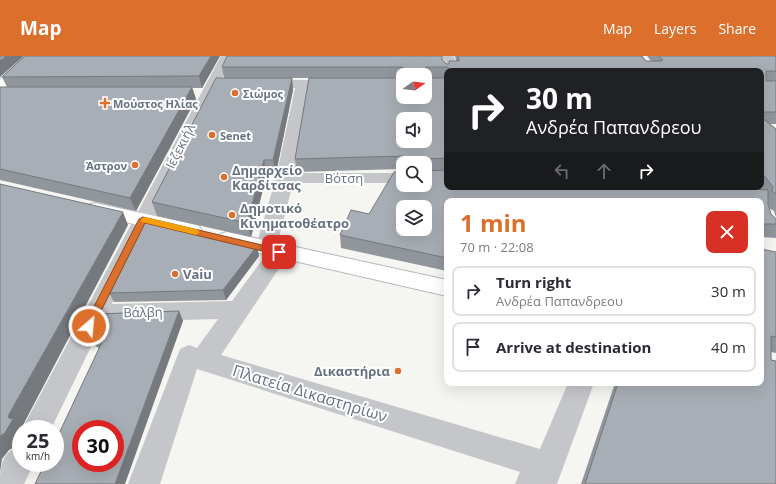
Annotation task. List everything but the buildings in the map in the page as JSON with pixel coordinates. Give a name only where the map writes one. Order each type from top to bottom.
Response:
[{"type":"main road","points":[[0,86],[34,56]]},
{"type":"main road","points":[[75,204],[273,250],[444,287]]},
{"type":"street","name":"Ιεζεκιήλ","points":[[41,420],[227,56]]},
{"type":"street","points":[[448,56],[450,68]]},
{"type":"street","points":[[203,360],[238,310],[273,250],[303,83]]},
{"type":"street","points":[[250,84],[349,84]]},
{"type":"street","points":[[0,94],[16,94]]},
{"type":"street","name":"Βότση","points":[[285,178],[396,178]]},
{"type":"street","name":"Βάλβη","points":[[95,313],[238,310]]},
{"type":"street","name":"Πλατεία Δικαστηρίων","points":[[144,484],[189,356],[539,463],[531,484]]},
{"type":"street","points":[[541,484],[580,386]]},
{"type":"street","points":[[8,484],[14,472]]},
{"type":"slow traffic","points":[[145,220],[196,232]]},
{"type":"place","name":"Σιώμος","points":[[235,93]]},
{"type":"place","name":"Μούστος Ηλίας","points":[[105,103]]},
{"type":"place","name":"Senet","points":[[212,135]]},
{"type":"place","name":"Άστρον","points":[[135,165]]},
{"type":"place","name":"Δημαρχείο Καρδίτσας","points":[[224,177]]},
{"type":"place","name":"Δημοτικό Κινηματοθέατρο","points":[[232,215]]},
{"type":"place","name":"Vaiu","points":[[175,274]]},
{"type":"place","name":"Δικαστήρια","points":[[398,371]]},
{"type":"route","points":[[89,326],[143,219],[279,252]]}]
